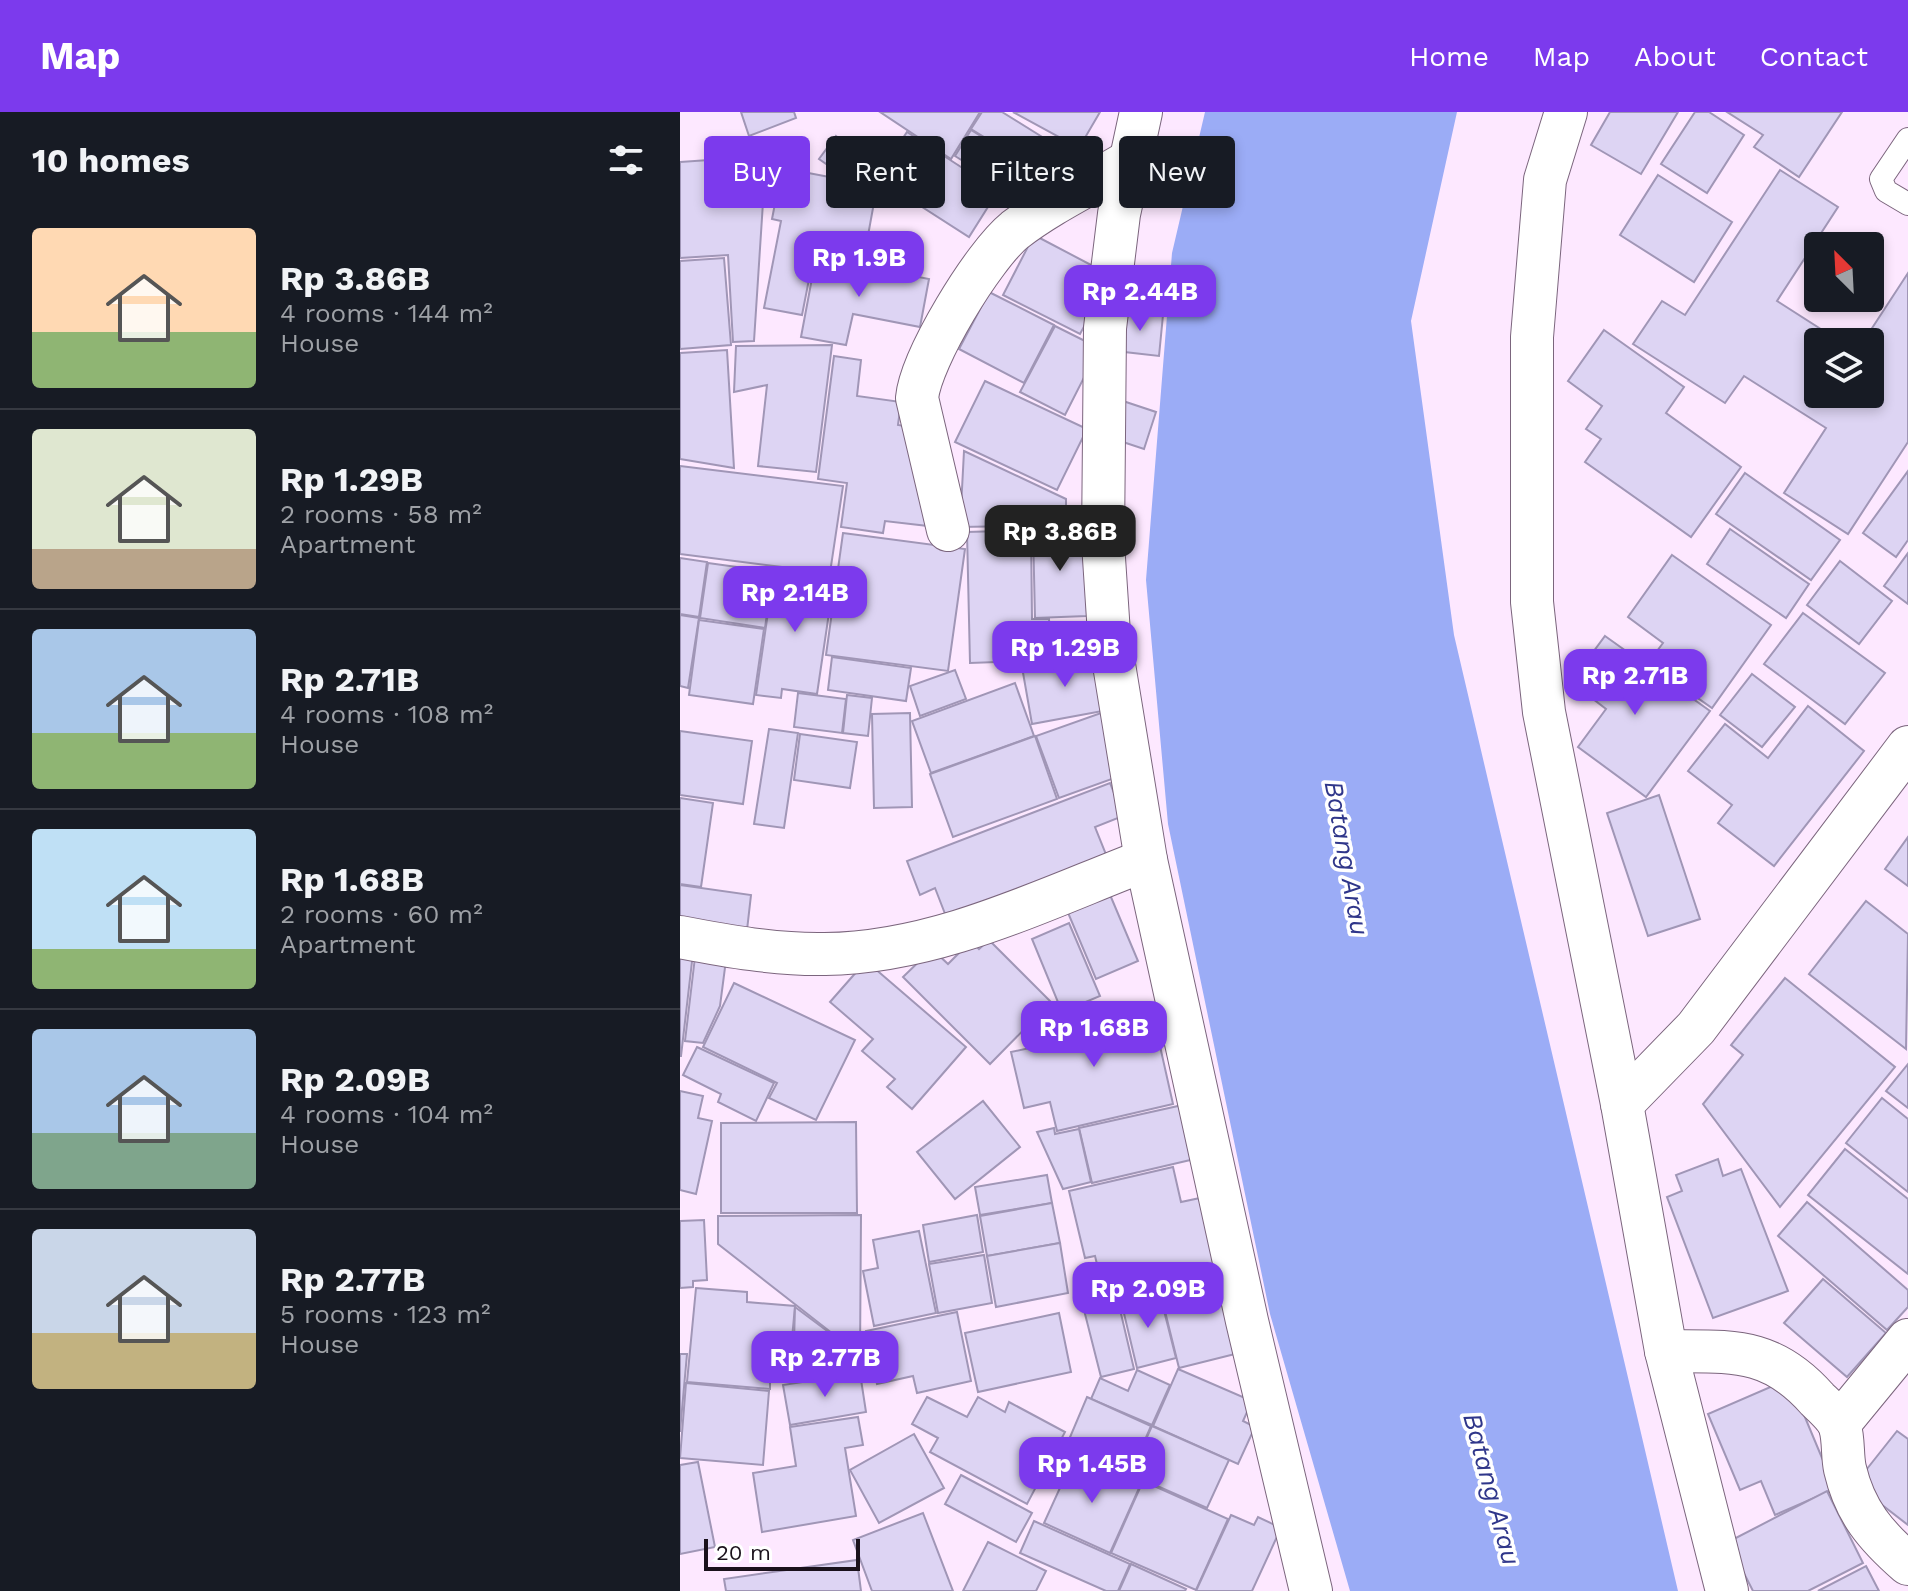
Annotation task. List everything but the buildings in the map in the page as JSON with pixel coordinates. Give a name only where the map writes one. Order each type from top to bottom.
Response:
[{"type":"street","points":[[1136,136],[1141,112]]},
{"type":"street","points":[[1566,112],[1545,180],[1532,337],[1532,602],[1544,712],[1622,1104],[1666,1351],[1727,1591]]},
{"type":"street","points":[[948,530],[917,398],[919,377],[928,356],[989,258],[1013,232],[1119,167]]},
{"type":"street","points":[[1120,208],[1105,328],[1103,543],[1115,688],[1146,860],[1302,1584]]},
{"type":"street","points":[[1622,1104],[1696,1028],[1908,747]]},
{"type":"street","points":[[680,937],[769,951],[826,954],[897,947],[959,931],[1146,860]]},
{"type":"street","points":[[1839,1424],[1908,1340]]},
{"type":"street","points":[[1666,1351],[1736,1352],[1777,1363],[1806,1386],[1839,1424],[1845,1468],[1855,1501],[1873,1534],[1908,1564]]},
{"type":"lane","points":[[1908,139],[1881,179],[1886,191],[1908,204]]},
{"type":"water","name":"Batang Arau","points":[[1205,112],[1457,112],[1411,321],[1454,635],[1678,1591],[1350,1591],[1270,1314],[1168,824],[1146,580],[1172,253],[1183,208],[1235,208],[1235,136],[1199,136]]}]
